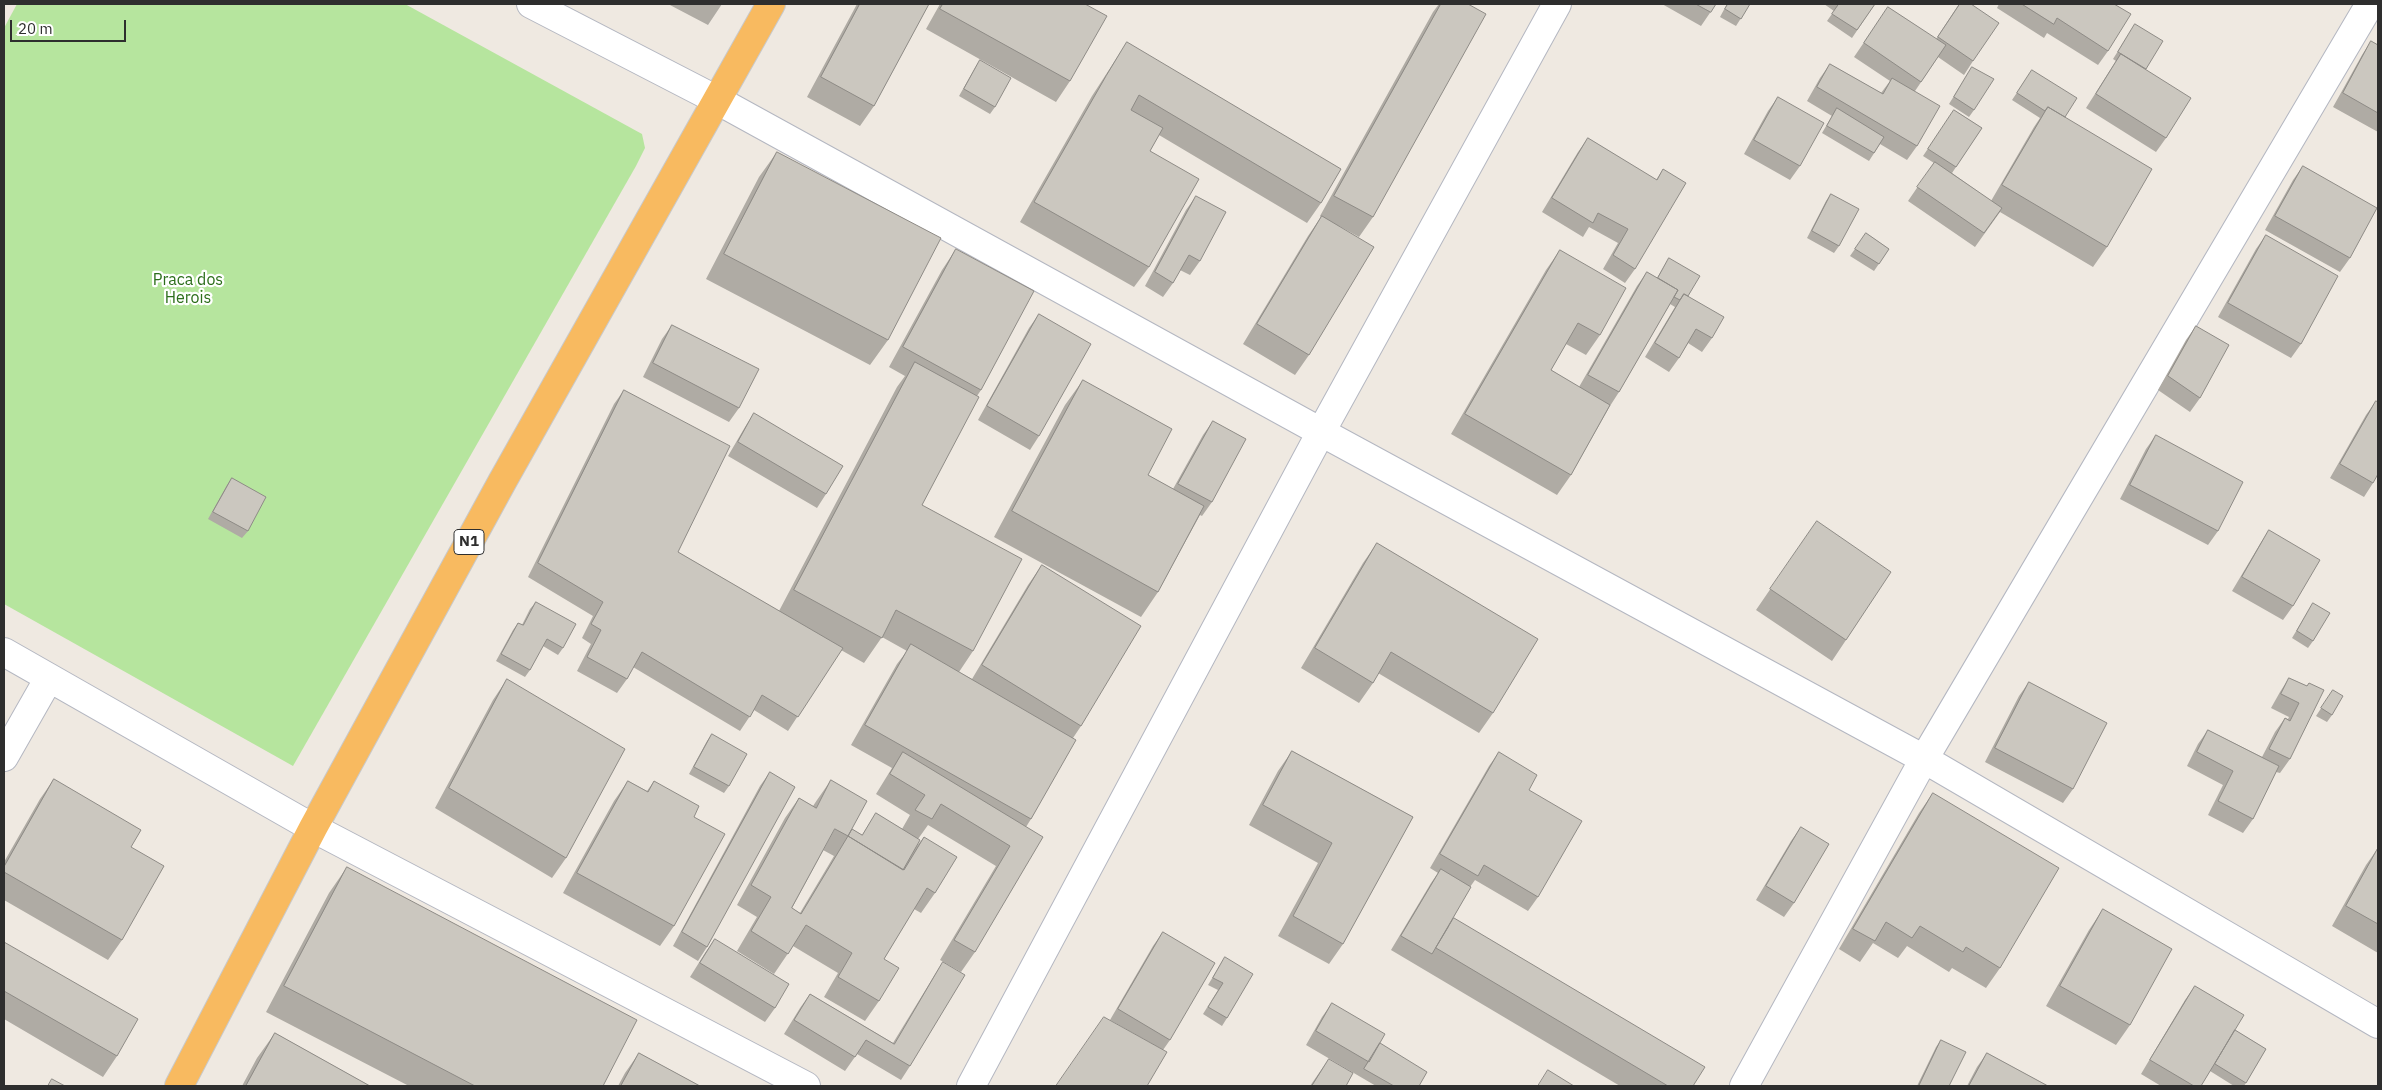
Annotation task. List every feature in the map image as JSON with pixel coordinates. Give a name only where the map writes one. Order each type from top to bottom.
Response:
[{"type":"highway","name":"N1","points":[[180,1086],[313,828],[502,482],[771,4]]},
{"type":"street","points":[[531,4],[718,100],[1321,432],[1924,759],[2378,1024]]},
{"type":"street","points":[[971,1086],[1321,432],[1558,4]]},
{"type":"street","points":[[1744,1086],[1924,759],[2370,4]]},
{"type":"street","points":[[4,652],[313,828],[806,1086]]},
{"type":"street","points":[[4,757],[49,678]]},
{"type":"green space","name":"Praca dos Herois","points":[[17,4],[405,4],[642,134],[645,148],[636,166],[293,766],[4,604],[4,28]]},
{"type":"building","points":[[860,4],[929,4],[874,106],[821,77]]},
{"type":"building","points":[[943,4],[1085,4],[1107,16],[1070,81],[940,9]]},
{"type":"building","points":[[1441,4],[1468,4],[1486,14],[1373,217],[1334,196]]},
{"type":"building","points":[[1696,4],[1716,4],[1711,12]]},
{"type":"building","points":[[1728,4],[1750,4],[1741,19],[1725,9]]},
{"type":"building","points":[[1839,4],[1875,4],[1857,30],[1832,14]]},
{"type":"building","points":[[1960,4],[1971,4],[1999,23],[1973,61],[1938,37]]},
{"type":"building","points":[[2022,4],[2114,4],[2131,14],[2108,51],[2057,18],[2054,24]]},
{"type":"building","points":[[1888,7],[1946,45],[1921,82],[1864,43]]},
{"type":"building","points":[[2135,24],[2163,41],[2146,69],[2118,52]]},
{"type":"building","points":[[2371,41],[2378,45],[2378,113],[2343,93]]},
{"type":"building","points":[[1127,42],[1341,169],[1321,203],[1139,95],[1131,110],[1163,128],[1150,151],[1199,179],[1149,267],[1034,202]]},
{"type":"building","points":[[2121,54],[2191,98],[2166,138],[2096,94]]},
{"type":"building","points":[[980,60],[1011,78],[995,107],[964,89]]},
{"type":"building","points":[[1830,64],[1883,94],[1892,78],[1940,106],[1917,146],[1817,87]]},
{"type":"building","points":[[1972,67],[1994,79],[1974,110],[1954,97]]},
{"type":"building","points":[[2032,70],[2077,98],[2065,117],[2048,107],[2045,111],[2017,93]]},
{"type":"building","points":[[1778,97],[1824,123],[1800,166],[1754,140]]},
{"type":"building","points":[[2048,107],[2152,169],[2107,247],[2002,185]]},
{"type":"building","points":[[1837,108],[1884,137],[1874,153],[1827,126]]},
{"type":"building","points":[[1954,110],[1982,128],[1956,167],[1928,149]]},
{"type":"building","points":[[1588,138],[1657,180],[1663,169],[1686,183],[1635,269],[1613,255],[1628,229],[1598,213],[1593,223],[1552,198]]},
{"type":"building","points":[[777,152],[941,238],[888,340],[724,254]]},
{"type":"building","points":[[1935,162],[2002,208],[1984,233],[1917,187]]},
{"type":"building","points":[[2303,166],[2377,208],[2350,258],[2275,216]]},
{"type":"building","points":[[1831,194],[1859,209],[1839,246],[1812,231]]},
{"type":"building","points":[[1196,196],[1226,212],[1200,261],[1189,255],[1173,283],[1155,272]]},
{"type":"building","points":[[1322,216],[1374,247],[1309,355],[1257,324]]},
{"type":"building","points":[[1866,233],[1889,249],[1879,264],[1855,249]]},
{"type":"building","points":[[2266,235],[2338,276],[2301,344],[2228,303]]},
{"type":"building","points":[[956,249],[1034,291],[981,390],[903,347]]},
{"type":"building","points":[[1560,250],[1626,288],[1600,335],[1578,323],[1551,370],[1610,405],[1571,475],[1465,414]]},
{"type":"building","points":[[1669,258],[1700,276],[1688,296],[1684,294],[1680,300],[1674,297],[1678,290],[1658,278]]},
{"type":"building","points":[[1647,272],[1678,290],[1619,392],[1588,375]]},
{"type":"building","points":[[1684,294],[1724,317],[1712,338],[1696,329],[1679,358],[1655,343]]},
{"type":"building","points":[[1039,314],[1091,344],[1039,436],[987,406]]},
{"type":"building","points":[[672,325],[759,369],[739,408],[653,363]]},
{"type":"building","points":[[2196,326],[2229,345],[2200,398],[2168,376]]},
{"type":"building","points":[[915,362],[979,397],[922,505],[1022,559],[973,651],[896,610],[882,638],[794,590]]},
{"type":"building","points":[[1083,380],[1172,429],[1148,475],[1204,506],[1158,592],[1012,511]]},
{"type":"building","points":[[624,390],[730,446],[678,552],[843,648],[798,717],[762,695],[750,717],[642,652],[627,679],[587,657],[601,630],[591,624],[603,602],[538,563]]},
{"type":"building","points":[[2376,401],[2378,402],[2378,474],[2373,483],[2340,464]]},
{"type":"building","points":[[754,413],[843,466],[826,494],[738,442]]},
{"type":"building","points":[[1213,421],[1246,439],[1212,502],[1178,484]]},
{"type":"building","points":[[2156,435],[2243,482],[2218,531],[2130,485]]},
{"type":"building","points":[[232,478],[266,497],[248,531],[213,512]]},
{"type":"building","points":[[1817,521],[1891,572],[1846,640],[1770,589]]},
{"type":"building","points":[[2269,530],[2320,560],[2293,606],[2242,577]]},
{"type":"building","points":[[1377,543],[1538,639],[1493,713],[1391,652],[1373,683],[1315,648]]},
{"type":"building","points":[[1042,565],[1141,626],[1081,726],[982,665]]},
{"type":"building","points":[[536,602],[576,624],[563,648],[547,639],[530,670],[501,654],[518,623],[523,625]]},
{"type":"building","points":[[2313,603],[2330,613],[2313,641],[2297,631]]},
{"type":"building","points":[[911,644],[1076,740],[1031,819],[865,725]]},
{"type":"building","points":[[2289,678],[2307,686],[2309,683],[2324,690],[2290,759],[2269,749],[2285,718],[2290,721],[2299,703],[2281,694]]},
{"type":"building","points":[[507,679],[625,749],[566,858],[449,788]]},
{"type":"building","points":[[2029,682],[2107,723],[2073,789],[1995,748]]},
{"type":"building","points":[[2333,690],[2343,696],[2332,715],[2321,708]]},
{"type":"building","points":[[2208,730],[2279,766],[2253,819],[2218,801],[2233,771],[2197,752]]},
{"type":"building","points":[[712,734],[747,754],[729,786],[694,767]]},
{"type":"building","points":[[1292,751],[1413,817],[1343,944],[1293,916],[1332,843],[1263,805]]},
{"type":"building","points":[[903,752],[1043,837],[975,952],[954,940],[1010,846],[941,804],[932,819],[915,810],[925,795],[890,774]]},
{"type":"building","points":[[1499,752],[1537,775],[1529,790],[1582,821],[1538,897],[1484,865],[1478,876],[1440,854]]},
{"type":"building","points":[[770,772],[795,787],[707,947],[682,932]]},
{"type":"building","points":[[54,779],[141,830],[131,847],[164,866],[122,940],[4,872],[4,867]]},
{"type":"building","points":[[831,780],[867,801],[848,836],[904,870],[924,837],[957,857],[935,893],[927,888],[884,959],[899,968],[879,1001],[838,977],[852,953],[806,925],[788,954],[751,931],[771,897],[751,885],[799,798],[816,808]],"holes":[[[835,829],[848,836],[801,914],[792,908]]]},
{"type":"building","points":[[628,781],[648,792],[654,781],[699,806],[694,817],[725,834],[674,926],[577,873]]},
{"type":"building","points":[[1933,793],[2059,868],[2000,968],[1966,947],[1963,952],[1920,926],[1912,938],[1886,922],[1875,941],[1853,929]]},
{"type":"building","points":[[876,813],[920,840],[903,870],[848,836],[852,829],[862,835]]},
{"type":"building","points":[[1801,827],[1829,844],[1794,903],[1766,886]]},
{"type":"building","points":[[2378,848],[2378,924],[2346,906]]},
{"type":"building","points":[[347,867],[637,1020],[603,1086],[475,1086],[284,986]]},
{"type":"building","points":[[1441,869],[1471,887],[1432,954],[1401,936]]},
{"type":"building","points":[[2103,909],[2172,949],[2130,1025],[2060,986]]},
{"type":"building","points":[[1454,918],[1705,1067],[1693,1086],[1668,1086],[1436,948]]},
{"type":"building","points":[[1163,932],[1215,963],[1170,1040],[1118,1009]]},
{"type":"building","points":[[715,939],[789,984],[775,1008],[700,963]]},
{"type":"building","points":[[4,942],[138,1019],[117,1056],[4,991]]},
{"type":"building","points":[[1225,957],[1253,974],[1227,1018],[1208,1007],[1223,983],[1213,978]]},
{"type":"building","points":[[943,962],[965,975],[910,1066],[866,1040],[855,1057],[794,1020],[810,994],[894,1044]]},
{"type":"building","points":[[2195,986],[2244,1015],[2201,1086],[2194,1086],[2150,1060]]},
{"type":"building","points":[[1332,1003],[1385,1034],[1369,1062],[1316,1031]]},
{"type":"building","points":[[1104,1017],[1167,1052],[1147,1086],[1056,1086]]},
{"type":"building","points":[[2235,1030],[2266,1049],[2246,1083],[2215,1064]]},
{"type":"building","points":[[275,1033],[370,1086],[246,1086]]},
{"type":"building","points":[[1941,1040],[1966,1052],[1949,1086],[1919,1086]]},
{"type":"building","points":[[1380,1043],[1427,1072],[1419,1086],[1394,1086],[1364,1069]]},
{"type":"building","points":[[639,1053],[700,1086],[621,1086]]},
{"type":"building","points":[[1987,1053],[2048,1086],[1969,1086]]},
{"type":"building","points":[[1329,1059],[1353,1073],[1346,1086],[1312,1086]]},
{"type":"building","points":[[1548,1070],[1574,1086],[1538,1086]]},
{"type":"building","points":[[52,1079],[65,1086],[48,1086]]}]
